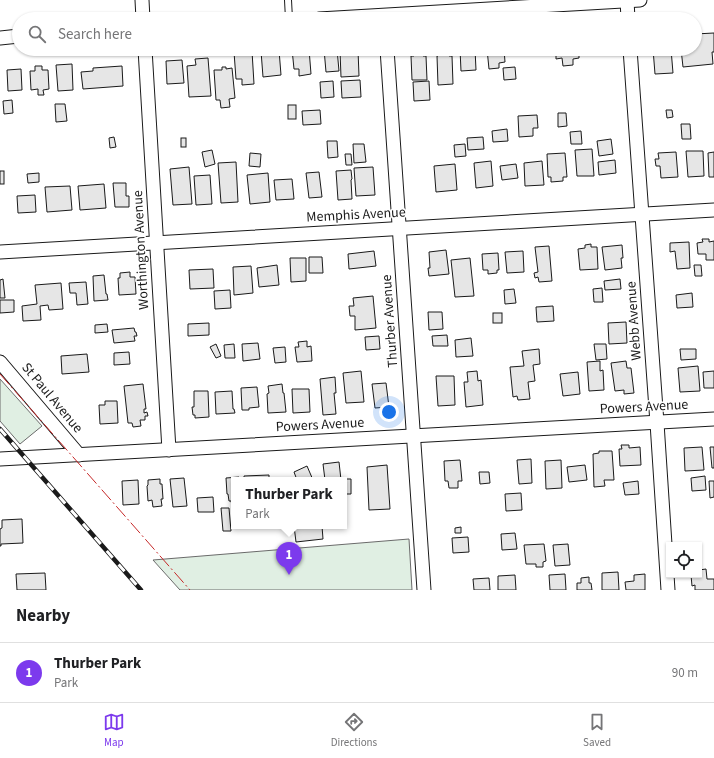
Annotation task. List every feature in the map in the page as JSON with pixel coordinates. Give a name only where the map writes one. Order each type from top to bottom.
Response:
[{"type":"street","points":[[142,0],[143,12]]},
{"type":"street","points":[[431,12],[505,4],[631,0],[629,12]]},
{"type":"street","points":[[0,38],[12,37]]},
{"type":"street","name":"Worthington Avenue","points":[[145,56],[169,450]]},
{"type":"street","name":"Thurber Avenue","points":[[387,56],[424,590]]},
{"type":"street","name":"Webb Avenue","points":[[631,56],[668,590]]},
{"type":"street","name":"Memphis Avenue","points":[[0,252],[714,210]]},
{"type":"street","name":"St Paul Avenue","points":[[0,362],[79,455]]},
{"type":"street","name":"Powers Avenue","points":[[0,459],[714,419]]},
{"type":"lane","points":[[288,0],[289,12]]},
{"type":"green space","points":[[0,379],[42,426],[20,444],[0,421]]},
{"type":"green space","points":[[409,539],[412,590],[180,590],[153,560]]},
{"type":"building","points":[[714,33],[714,52],[712,52],[713,64],[683,67],[682,56],[702,56],[702,34]]},
{"type":"building","points":[[234,56],[252,56],[254,84],[242,85],[242,79],[236,79]]},
{"type":"building","points":[[261,56],[279,56],[281,75],[263,77]]},
{"type":"building","points":[[293,56],[310,56],[311,74],[299,76],[299,69],[294,69]]},
{"type":"building","points":[[325,56],[338,56],[339,71],[326,72]]},
{"type":"building","points":[[340,56],[358,56],[359,76],[341,77]]},
{"type":"building","points":[[411,56],[426,56],[427,80],[412,80]]},
{"type":"building","points":[[437,56],[452,56],[453,84],[438,85]]},
{"type":"building","points":[[460,56],[475,56],[476,70],[461,71]]},
{"type":"building","points":[[488,56],[505,56],[505,62],[499,63],[499,68],[489,69]]},
{"type":"building","points":[[556,56],[579,56],[579,58],[573,59],[573,65],[563,66],[562,58],[556,59]]},
{"type":"building","points":[[654,56],[672,56],[673,73],[655,74]]},
{"type":"building","points":[[208,58],[211,96],[189,97],[187,66],[196,65],[195,59]]},
{"type":"building","points":[[182,60],[184,83],[167,84],[166,61]]},
{"type":"building","points":[[72,64],[73,90],[58,91],[56,65]]},
{"type":"building","points":[[35,66],[42,66],[42,70],[48,70],[49,89],[43,90],[44,95],[38,95],[38,89],[31,90],[30,71],[35,71]]},
{"type":"building","points":[[122,66],[123,86],[83,89],[81,72],[93,71],[93,68]]},
{"type":"building","points":[[222,67],[226,67],[226,69],[232,68],[235,98],[229,99],[230,107],[221,108],[220,100],[216,100],[214,70],[222,70]]},
{"type":"building","points":[[515,67],[516,79],[504,80],[503,68]]},
{"type":"building","points":[[21,69],[22,90],[8,91],[7,70]]},
{"type":"building","points":[[360,80],[361,97],[342,98],[341,81]]},
{"type":"building","points":[[333,81],[334,97],[321,98],[320,82]]},
{"type":"building","points":[[429,81],[430,100],[414,101],[413,82]]},
{"type":"building","points":[[12,100],[13,113],[4,114],[3,101]]},
{"type":"building","points":[[55,104],[65,104],[67,121],[56,122]]},
{"type":"building","points":[[288,105],[296,105],[296,119],[288,119]]},
{"type":"building","points":[[320,110],[321,124],[303,125],[302,111]]},
{"type":"building","points":[[666,110],[672,110],[673,117],[667,118]]},
{"type":"building","points":[[558,113],[566,113],[567,126],[558,127]]},
{"type":"building","points":[[537,115],[538,128],[533,128],[533,136],[519,137],[518,116]]},
{"type":"building","points":[[681,124],[690,124],[691,139],[682,139]]},
{"type":"building","points":[[507,129],[508,141],[493,142],[492,131]]},
{"type":"building","points":[[581,131],[582,144],[571,144],[570,132]]},
{"type":"building","points":[[114,137],[116,147],[110,148],[109,138]]},
{"type":"building","points":[[483,137],[484,149],[468,150],[467,138]]},
{"type":"building","points":[[181,138],[186,138],[186,147],[181,147]]},
{"type":"building","points":[[611,139],[613,154],[599,156],[597,141]]},
{"type":"building","points":[[327,141],[337,141],[338,157],[328,158]]},
{"type":"building","points":[[353,144],[364,144],[366,162],[354,163]]},
{"type":"building","points":[[465,144],[466,156],[455,157],[454,145]]},
{"type":"building","points":[[592,149],[594,176],[577,176],[575,150]]},
{"type":"building","points":[[212,150],[215,164],[205,167],[202,152]]},
{"type":"building","points":[[686,151],[703,151],[704,176],[688,177]]},
{"type":"building","points":[[676,152],[678,177],[661,178],[660,166],[656,166],[655,159],[659,159],[658,153]]},
{"type":"building","points":[[714,152],[714,177],[709,177],[708,153]]},
{"type":"building","points":[[250,153],[261,154],[260,167],[249,166]]},
{"type":"building","points":[[565,153],[567,177],[563,177],[563,181],[551,182],[551,177],[548,177],[547,154]]},
{"type":"building","points":[[345,154],[351,154],[352,165],[346,165]]},
{"type":"building","points":[[615,160],[616,173],[599,175],[598,162]]},
{"type":"building","points":[[491,161],[493,186],[476,188],[474,163]]},
{"type":"building","points":[[542,161],[544,185],[525,186],[524,163]]},
{"type":"building","points":[[236,162],[238,202],[221,203],[218,163]]},
{"type":"building","points":[[455,164],[457,190],[436,192],[434,166]]},
{"type":"building","points":[[516,164],[518,178],[502,180],[500,166]]},
{"type":"building","points":[[189,167],[192,204],[173,205],[170,169]]},
{"type":"building","points":[[373,167],[375,195],[356,196],[354,168]]},
{"type":"building","points":[[351,170],[352,199],[338,200],[336,171]]},
{"type":"building","points":[[0,171],[4,171],[4,184],[0,184]]},
{"type":"building","points":[[319,172],[322,197],[309,198],[306,173]]},
{"type":"building","points":[[39,173],[39,182],[28,183],[27,174]]},
{"type":"building","points":[[268,173],[270,202],[250,204],[247,175]]},
{"type":"building","points":[[210,175],[212,204],[196,205],[194,176]]},
{"type":"building","points":[[292,179],[294,199],[276,200],[274,180]]},
{"type":"building","points":[[113,183],[126,183],[126,196],[129,196],[129,207],[115,207]]},
{"type":"building","points":[[104,184],[106,208],[80,210],[78,186]]},
{"type":"building","points":[[70,186],[72,210],[47,212],[45,187]]},
{"type":"building","points":[[35,195],[36,212],[18,213],[17,196]]},
{"type":"building","points":[[702,239],[709,239],[709,242],[714,241],[714,260],[706,260],[706,254],[698,254],[697,243],[703,242]]},
{"type":"building","points":[[689,242],[690,268],[677,269],[675,251],[670,252],[670,243]]},
{"type":"building","points":[[591,244],[591,247],[597,247],[598,269],[580,270],[578,249],[585,248],[585,245]]},
{"type":"building","points":[[622,245],[622,268],[605,270],[602,247]]},
{"type":"building","points":[[549,246],[552,281],[539,282],[538,277],[535,278],[534,273],[538,272],[535,247]]},
{"type":"building","points":[[446,250],[449,274],[429,276],[429,252]]},
{"type":"building","points":[[374,251],[376,266],[349,269],[348,254]]},
{"type":"building","points":[[523,251],[524,272],[507,273],[505,252]]},
{"type":"building","points":[[498,253],[499,270],[497,270],[497,273],[488,274],[488,270],[483,270],[482,254]]},
{"type":"building","points":[[309,257],[322,257],[323,273],[309,273]]},
{"type":"building","points":[[290,258],[306,258],[306,281],[291,282]]},
{"type":"building","points":[[470,258],[474,296],[455,297],[451,260]]},
{"type":"building","points":[[277,265],[279,285],[259,287],[257,268]]},
{"type":"building","points":[[694,265],[701,265],[702,276],[695,276]]},
{"type":"building","points":[[251,266],[253,293],[234,295],[233,267]]},
{"type":"building","points":[[213,269],[214,288],[190,289],[189,270]]},
{"type":"building","points":[[130,272],[130,277],[135,277],[136,294],[119,295],[118,278],[120,278],[120,273]]},
{"type":"building","points":[[104,275],[108,300],[94,301],[93,276]]},
{"type":"building","points":[[3,279],[5,298],[0,298],[0,280]]},
{"type":"building","points":[[620,279],[621,289],[605,290],[604,281]]},
{"type":"building","points":[[86,282],[88,304],[77,305],[76,293],[70,293],[69,283]]},
{"type":"building","points":[[61,283],[63,309],[49,310],[48,305],[40,306],[41,320],[23,321],[22,306],[37,304],[35,285]]},
{"type":"building","points":[[602,288],[603,302],[594,302],[593,289]]},
{"type":"building","points":[[514,289],[516,303],[505,304],[504,290]]},
{"type":"building","points":[[230,290],[231,308],[215,309],[214,291]]},
{"type":"building","points":[[692,293],[693,307],[677,308],[676,295]]},
{"type":"building","points":[[373,296],[376,328],[355,330],[355,316],[350,316],[349,306],[354,306],[353,298]]},
{"type":"building","points":[[0,300],[14,300],[14,312],[0,313]]},
{"type":"building","points":[[553,306],[554,321],[537,322],[536,307]]},
{"type":"building","points":[[428,312],[442,312],[443,329],[429,330]]},
{"type":"building","points":[[493,313],[502,313],[502,323],[493,323]]},
{"type":"building","points":[[626,322],[627,343],[609,344],[608,323]]},
{"type":"building","points":[[209,323],[209,335],[188,336],[188,324]]},
{"type":"building","points":[[107,324],[108,332],[95,333],[95,325]]},
{"type":"building","points":[[134,328],[137,336],[134,336],[135,341],[114,343],[112,330]]},
{"type":"building","points":[[447,335],[448,346],[433,346],[432,336]]},
{"type":"building","points":[[379,336],[380,349],[366,350],[365,337]]},
{"type":"building","points":[[471,338],[473,356],[456,357],[455,340]]},
{"type":"building","points":[[307,341],[307,347],[311,346],[312,361],[297,362],[295,347],[299,347],[298,342]]},
{"type":"building","points":[[258,343],[260,359],[243,361],[242,344]]},
{"type":"building","points":[[216,344],[221,356],[216,358],[210,347]]},
{"type":"building","points":[[234,344],[235,358],[225,358],[224,345]]},
{"type":"building","points":[[594,344],[606,344],[607,359],[596,360]]},
{"type":"building","points":[[285,347],[286,362],[275,363],[273,348]]},
{"type":"building","points":[[539,349],[540,364],[533,365],[535,381],[528,382],[530,399],[518,400],[517,396],[513,397],[510,367],[524,366],[522,351]]},
{"type":"building","points":[[680,349],[696,349],[696,359],[681,360]]},
{"type":"building","points":[[129,352],[130,364],[114,365],[114,353]]},
{"type":"building","points":[[87,354],[89,372],[62,374],[61,356]]},
{"type":"building","points":[[600,361],[600,371],[603,370],[604,390],[589,391],[587,362]]},
{"type":"building","points":[[626,361],[627,368],[631,368],[634,393],[624,394],[624,390],[615,391],[611,363]]},
{"type":"building","points":[[698,366],[700,391],[680,392],[678,368]]},
{"type":"building","points":[[361,371],[364,402],[346,403],[343,373]]},
{"type":"building","points":[[477,371],[478,381],[481,380],[483,405],[466,407],[464,382],[468,382],[467,372]]},
{"type":"building","points":[[714,371],[714,388],[704,388],[703,372]]},
{"type":"building","points":[[578,372],[580,394],[563,396],[560,374]]},
{"type":"building","points":[[436,376],[454,376],[455,405],[438,406]]},
{"type":"building","points":[[335,377],[336,393],[334,393],[336,414],[323,415],[320,379]]},
{"type":"building","points":[[386,383],[389,407],[375,408],[372,384]]},
{"type":"building","points":[[143,384],[146,409],[144,409],[144,413],[147,412],[148,416],[145,416],[145,420],[140,420],[141,426],[133,427],[132,423],[128,423],[124,386]]},
{"type":"building","points":[[282,384],[286,412],[268,413],[268,386]]},
{"type":"building","points":[[257,387],[259,407],[249,408],[249,410],[242,410],[241,388]]},
{"type":"building","points":[[292,389],[309,389],[310,412],[293,413]]},
{"type":"building","points":[[194,391],[208,391],[209,417],[195,418],[195,415],[193,415],[192,407],[194,407]]},
{"type":"building","points":[[232,391],[233,409],[235,413],[216,414],[215,392]]},
{"type":"building","points":[[105,401],[117,401],[118,423],[100,424],[99,405],[105,405]]},
{"type":"building","points":[[621,445],[629,445],[629,448],[640,447],[641,465],[620,466],[619,449],[622,449]]},
{"type":"building","points":[[702,447],[704,470],[685,471],[684,448]]},
{"type":"building","points":[[710,447],[714,447],[714,468],[712,468]]},
{"type":"building","points":[[599,451],[612,451],[614,480],[604,480],[605,486],[594,487],[593,454],[599,453]]},
{"type":"building","points":[[531,459],[532,483],[519,484],[517,460]]},
{"type":"building","points":[[460,460],[462,481],[458,481],[458,488],[449,488],[448,481],[445,481],[444,461]]},
{"type":"building","points":[[561,460],[562,488],[546,489],[545,461]]},
{"type":"building","points":[[339,462],[341,477],[325,477],[323,464]]},
{"type":"building","points":[[387,465],[390,509],[369,510],[367,467]]},
{"type":"building","points":[[585,465],[587,480],[569,482],[567,467]]},
{"type":"building","points":[[307,466],[312,477],[296,477],[294,472]]},
{"type":"building","points":[[479,472],[489,472],[490,483],[480,484]]},
{"type":"building","points":[[269,475],[269,477],[244,477]]},
{"type":"building","points":[[705,476],[706,490],[692,491],[691,478]]},
{"type":"building","points":[[184,478],[187,506],[173,507],[170,479]]},
{"type":"building","points":[[226,478],[231,478],[231,501],[229,501],[227,494]]},
{"type":"building","points":[[160,479],[160,484],[162,484],[162,506],[153,507],[152,500],[148,501],[148,480]]},
{"type":"building","points":[[347,479],[351,479],[351,494],[347,494]]},
{"type":"building","points":[[138,480],[139,504],[123,505],[122,481]]},
{"type":"building","points":[[638,481],[639,494],[625,495],[623,483]]},
{"type":"building","points":[[709,481],[714,481],[714,497],[710,498]]},
{"type":"building","points":[[521,493],[522,510],[506,511],[505,494]]},
{"type":"building","points":[[213,497],[214,512],[198,512],[197,498]]},
{"type":"building","points":[[221,508],[229,508],[231,531],[223,531]]},
{"type":"building","points":[[22,519],[23,543],[1,544],[0,546],[0,529],[2,528],[2,520]]},
{"type":"building","points":[[461,527],[461,533],[455,533],[455,528]]},
{"type":"building","points":[[294,529],[322,529],[323,539],[296,542]]},
{"type":"building","points":[[515,533],[517,549],[502,550],[501,534]]},
{"type":"building","points":[[468,537],[469,552],[453,553],[452,538]]},
{"type":"building","points":[[544,544],[546,561],[543,562],[543,567],[536,567],[536,564],[526,564],[524,545]]},
{"type":"building","points":[[568,544],[570,565],[555,566],[553,545]]},
{"type":"building","points":[[706,569],[707,579],[714,579],[714,590],[695,590],[695,585],[692,586],[691,578],[702,578],[702,570]]},
{"type":"building","points":[[618,572],[619,590],[602,590],[602,573]]},
{"type":"building","points":[[45,573],[46,590],[17,590],[16,574]]},
{"type":"building","points":[[565,574],[566,590],[550,590],[549,575]]},
{"type":"building","points":[[645,574],[645,590],[626,590],[625,582],[634,581],[634,575]]},
{"type":"building","points":[[515,575],[516,590],[498,590],[498,576]]},
{"type":"building","points":[[589,577],[589,583],[591,583],[592,590],[577,590],[577,583],[581,583],[581,578]]},
{"type":"building","points":[[489,578],[490,590],[474,590],[473,579]]},
{"type":"railway","points":[[0,429],[141,590]]},
{"type":"power","points":[[0,374],[190,590]]},
{"type":"place","name":"Thurber Park","points":[[289,575]]}]
